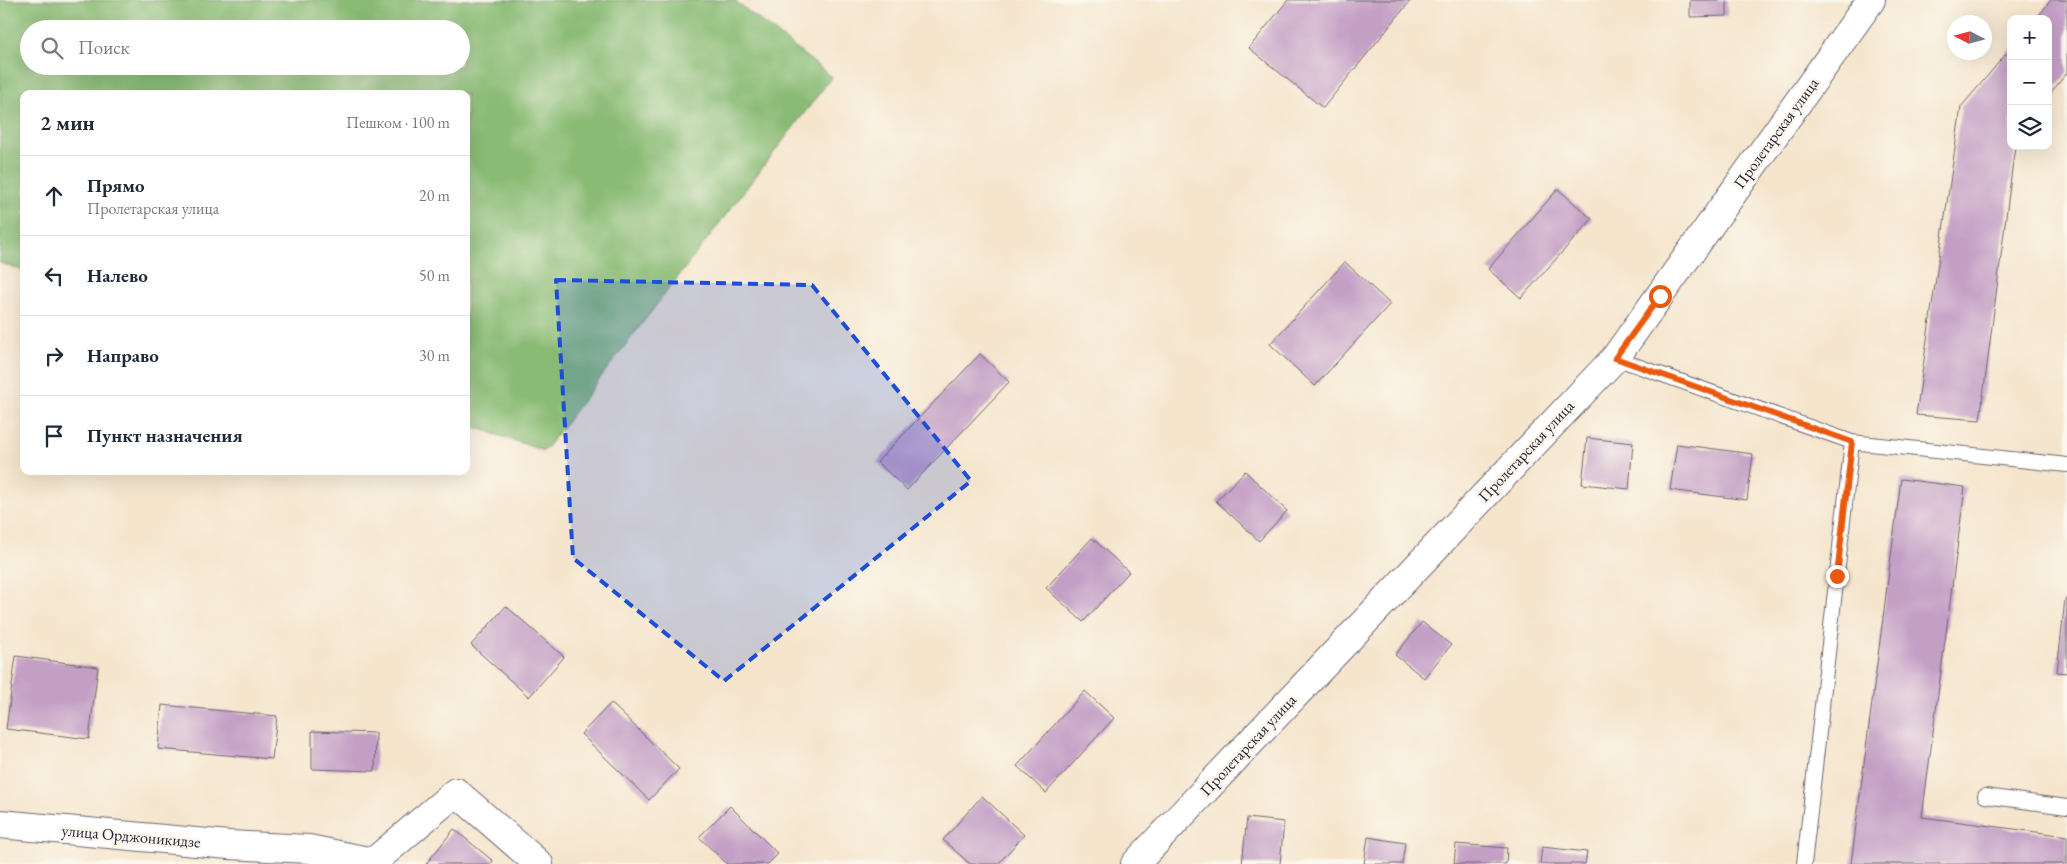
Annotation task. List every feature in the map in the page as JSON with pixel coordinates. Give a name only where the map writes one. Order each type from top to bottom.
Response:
[{"type":"street","name":"Пролетарская улица","points":[[1135,864],[1615,358],[1871,0]]},
{"type":"street","name":"улица Орджоникидзе","points":[[0,824],[229,845],[309,849],[372,863],[456,792],[539,864]]},
{"type":"lane","points":[[1615,358],[1852,442],[2067,464]]},
{"type":"lane","points":[[1804,864],[1852,442]]},
{"type":"lane","points":[[1985,796],[2067,807]]},
{"type":"highlighted area","points":[[556,280],[812,285],[971,481],[724,681],[573,558]]},
{"type":"green space","points":[[0,0],[734,0],[832,77],[544,451],[470,425],[470,90],[20,90],[20,270],[0,263]]},
{"type":"building","points":[[1288,0],[1411,0],[1323,108],[1249,48]]},
{"type":"building","points":[[1690,0],[1727,0],[1727,16],[1690,17]]},
{"type":"building","points":[[2051,0],[2067,0],[2067,73],[2052,91],[2052,15],[2039,15]]},
{"type":"building","points":[[2007,53],[2007,150],[2014,150],[1980,420],[1916,415],[1961,107]]},
{"type":"building","points":[[1558,189],[1592,219],[1521,298],[1488,269]]},
{"type":"building","points":[[1345,262],[1390,304],[1315,386],[1270,344]]},
{"type":"building","points":[[980,354],[1009,382],[907,490],[877,462]]},
{"type":"building","points":[[1587,438],[1633,443],[1629,489],[1582,484]]},
{"type":"building","points":[[1677,444],[1753,454],[1747,500],[1670,490]]},
{"type":"building","points":[[1245,471],[1287,511],[1259,541],[1216,501]]},
{"type":"building","points":[[1901,479],[1965,487],[1922,817],[2067,836],[2067,864],[1851,864]]},
{"type":"building","points":[[1092,538],[1129,572],[1083,622],[1046,588]]},
{"type":"building","points":[[2065,599],[2067,599],[2067,673],[2057,672]]},
{"type":"building","points":[[506,606],[564,657],[529,697],[471,645]]},
{"type":"building","points":[[1422,622],[1451,645],[1424,678],[1395,655]]},
{"type":"building","points":[[16,656],[98,667],[89,739],[6,729]]},
{"type":"building","points":[[1085,691],[1114,718],[1046,793],[1017,766]]},
{"type":"building","points":[[611,703],[679,769],[649,800],[581,734]]},
{"type":"building","points":[[162,705],[277,716],[272,759],[158,749]]},
{"type":"building","points":[[312,731],[376,733],[375,771],[312,769]]},
{"type":"building","points":[[982,796],[1024,835],[998,864],[970,864],[943,840]]},
{"type":"building","points":[[730,806],[778,854],[768,864],[727,864],[699,837]]},
{"type":"building","points":[[1247,818],[1284,822],[1280,864],[1242,864]]},
{"type":"building","points":[[454,829],[493,861],[491,864],[426,864]]},
{"type":"building","points":[[1368,837],[1405,843],[1402,864],[1364,864]]},
{"type":"building","points":[[1456,844],[1507,848],[1506,864],[1454,864]]},
{"type":"building","points":[[1542,847],[1587,852],[1585,864],[1540,864]]},
{"type":"route","points":[[1660,296],[1615,358],[1852,442],[1837,576]]}]
